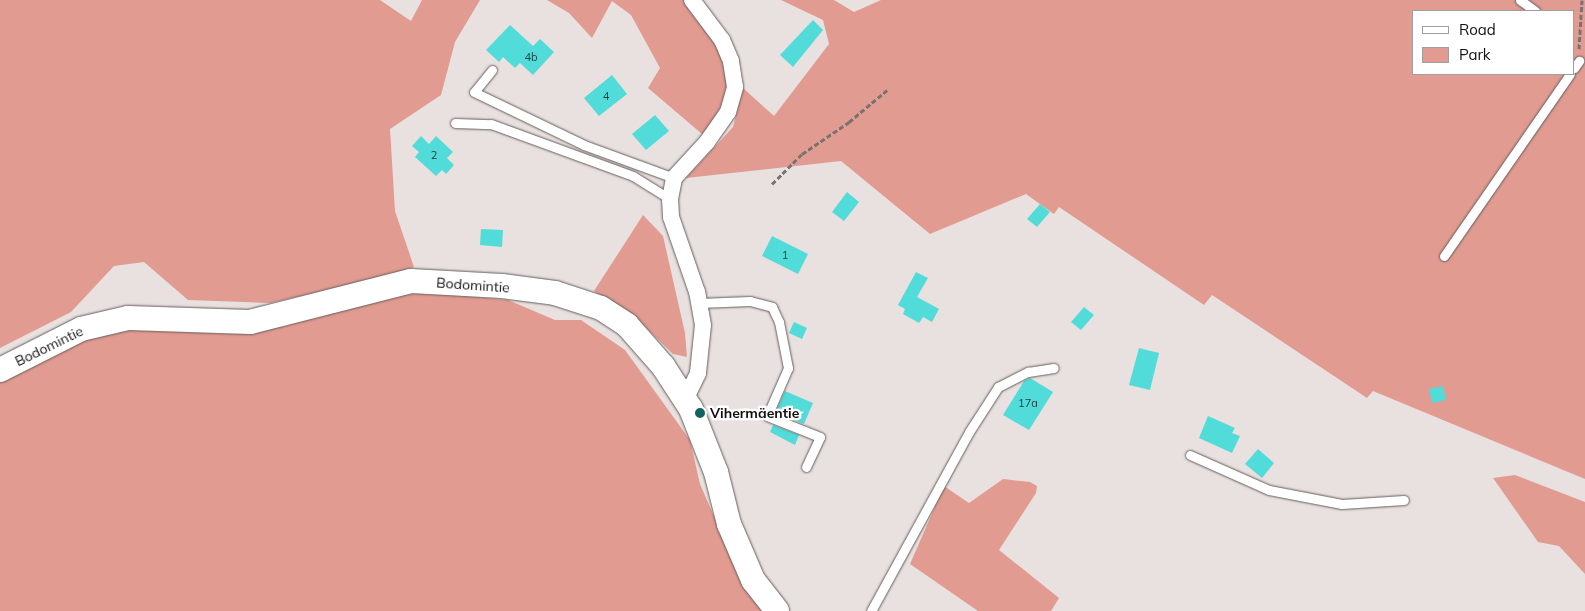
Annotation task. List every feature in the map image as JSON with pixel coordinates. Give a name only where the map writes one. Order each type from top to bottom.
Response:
[{"type":"street","points":[[685,400],[698,373],[702,352],[699,303],[671,217],[670,199],[674,178],[707,142],[728,112],[735,87],[731,61],[722,40],[692,0]]},
{"type":"street","name":"Bodomintie","points":[[0,370],[81,329],[128,318],[250,322],[420,282],[502,286],[555,293],[601,308],[627,325],[663,366],[685,400],[716,472],[729,524],[754,580],[777,611]]},
{"type":"lane","points":[[1520,0],[1534,10]]},
{"type":"lane","points":[[492,70],[474,92],[584,145],[674,178]]},
{"type":"lane","points":[[1444,256],[1568,75]]},
{"type":"lane","points":[[455,123],[491,124],[633,176],[670,199]]},
{"type":"lane","points":[[699,303],[750,301],[772,307],[779,322],[788,368],[767,416],[820,437],[806,467]]},
{"type":"lane","points":[[871,611],[969,432],[998,387],[1028,372],[1054,368]]},
{"type":"lane","points":[[1190,455],[1268,490],[1342,504],[1404,500]]},
{"type":"path","points":[[1576,64],[1583,19],[1582,0]]},
{"type":"path","points":[[772,184],[802,154],[849,122],[887,90]]},
{"type":"green space","points":[[0,0],[380,0],[411,21],[422,0],[480,0],[455,42],[441,95],[390,129],[395,211],[414,267],[387,277],[270,303],[188,300],[144,262],[114,266],[71,312],[0,348]]},
{"type":"green space","points":[[547,0],[684,0],[714,40],[723,60],[728,86],[724,110],[702,134],[648,88],[660,68],[631,15],[612,1],[592,38],[569,13]]},
{"type":"green space","points":[[781,0],[834,0],[854,12],[881,0],[1585,0],[1585,479],[1373,391],[1367,398],[1212,295],[1204,305],[1059,207],[1054,214],[1026,194],[930,234],[841,161],[686,178],[733,127],[743,88],[774,116],[829,44],[823,20]]},
{"type":"green space","points":[[643,215],[663,236],[685,333],[687,357],[673,354],[643,325],[594,291]]},
{"type":"green space","points":[[426,292],[508,300],[555,320],[581,320],[625,350],[690,440],[700,484],[726,544],[764,611],[0,611],[0,380],[94,334],[131,329],[236,334],[286,326],[372,299]]},
{"type":"green space","points":[[1515,475],[1585,502],[1585,574],[1559,546],[1538,542],[1493,478]]},
{"type":"green space","points":[[1003,479],[1030,482],[1037,486],[1036,493],[999,550],[1059,598],[1051,611],[978,611],[910,564],[944,486],[969,503]]},
{"type":"building","points":[[813,20],[823,30],[793,67],[780,55]]},
{"type":"building","points":[[510,25],[533,46],[540,39],[554,52],[533,75],[520,63],[515,68],[503,57],[499,62],[486,50]]},
{"type":"building","points":[[612,75],[627,94],[599,116],[584,98]]},
{"type":"building","points":[[655,115],[669,131],[646,150],[632,134]]},
{"type":"building","points":[[421,136],[429,144],[436,136],[453,152],[447,158],[454,165],[446,174],[442,170],[436,176],[415,157],[419,152],[412,146]]},
{"type":"building","points":[[847,192],[859,202],[844,221],[832,212]]},
{"type":"building","points":[[1040,204],[1050,212],[1037,227],[1027,219]]},
{"type":"building","points":[[481,229],[503,230],[502,247],[480,245]]},
{"type":"building","points":[[772,236],[808,254],[798,274],[762,256]]},
{"type":"building","points":[[916,272],[928,278],[917,297],[939,309],[932,322],[923,317],[919,323],[903,314],[905,309],[898,305]]},
{"type":"building","points":[[1084,307],[1094,315],[1081,330],[1071,322]]},
{"type":"building","points":[[794,322],[807,328],[802,339],[789,333]]},
{"type":"building","points":[[1139,348],[1159,353],[1150,390],[1129,385]]},
{"type":"building","points":[[1030,378],[1053,392],[1029,430],[1003,415],[1024,381]]},
{"type":"building","points":[[1443,386],[1446,400],[1432,403],[1429,389]]},
{"type":"building","points":[[785,391],[813,403],[804,424],[775,413]]},
{"type":"building","points":[[1208,416],[1235,428],[1232,433],[1240,436],[1232,453],[1199,438]]},
{"type":"building","points":[[773,425],[799,435],[795,445],[770,432]]},
{"type":"building","points":[[1258,449],[1274,463],[1262,478],[1245,464]]},
{"type":"place","name":"Vihermäentie","points":[[700,413]]}]
